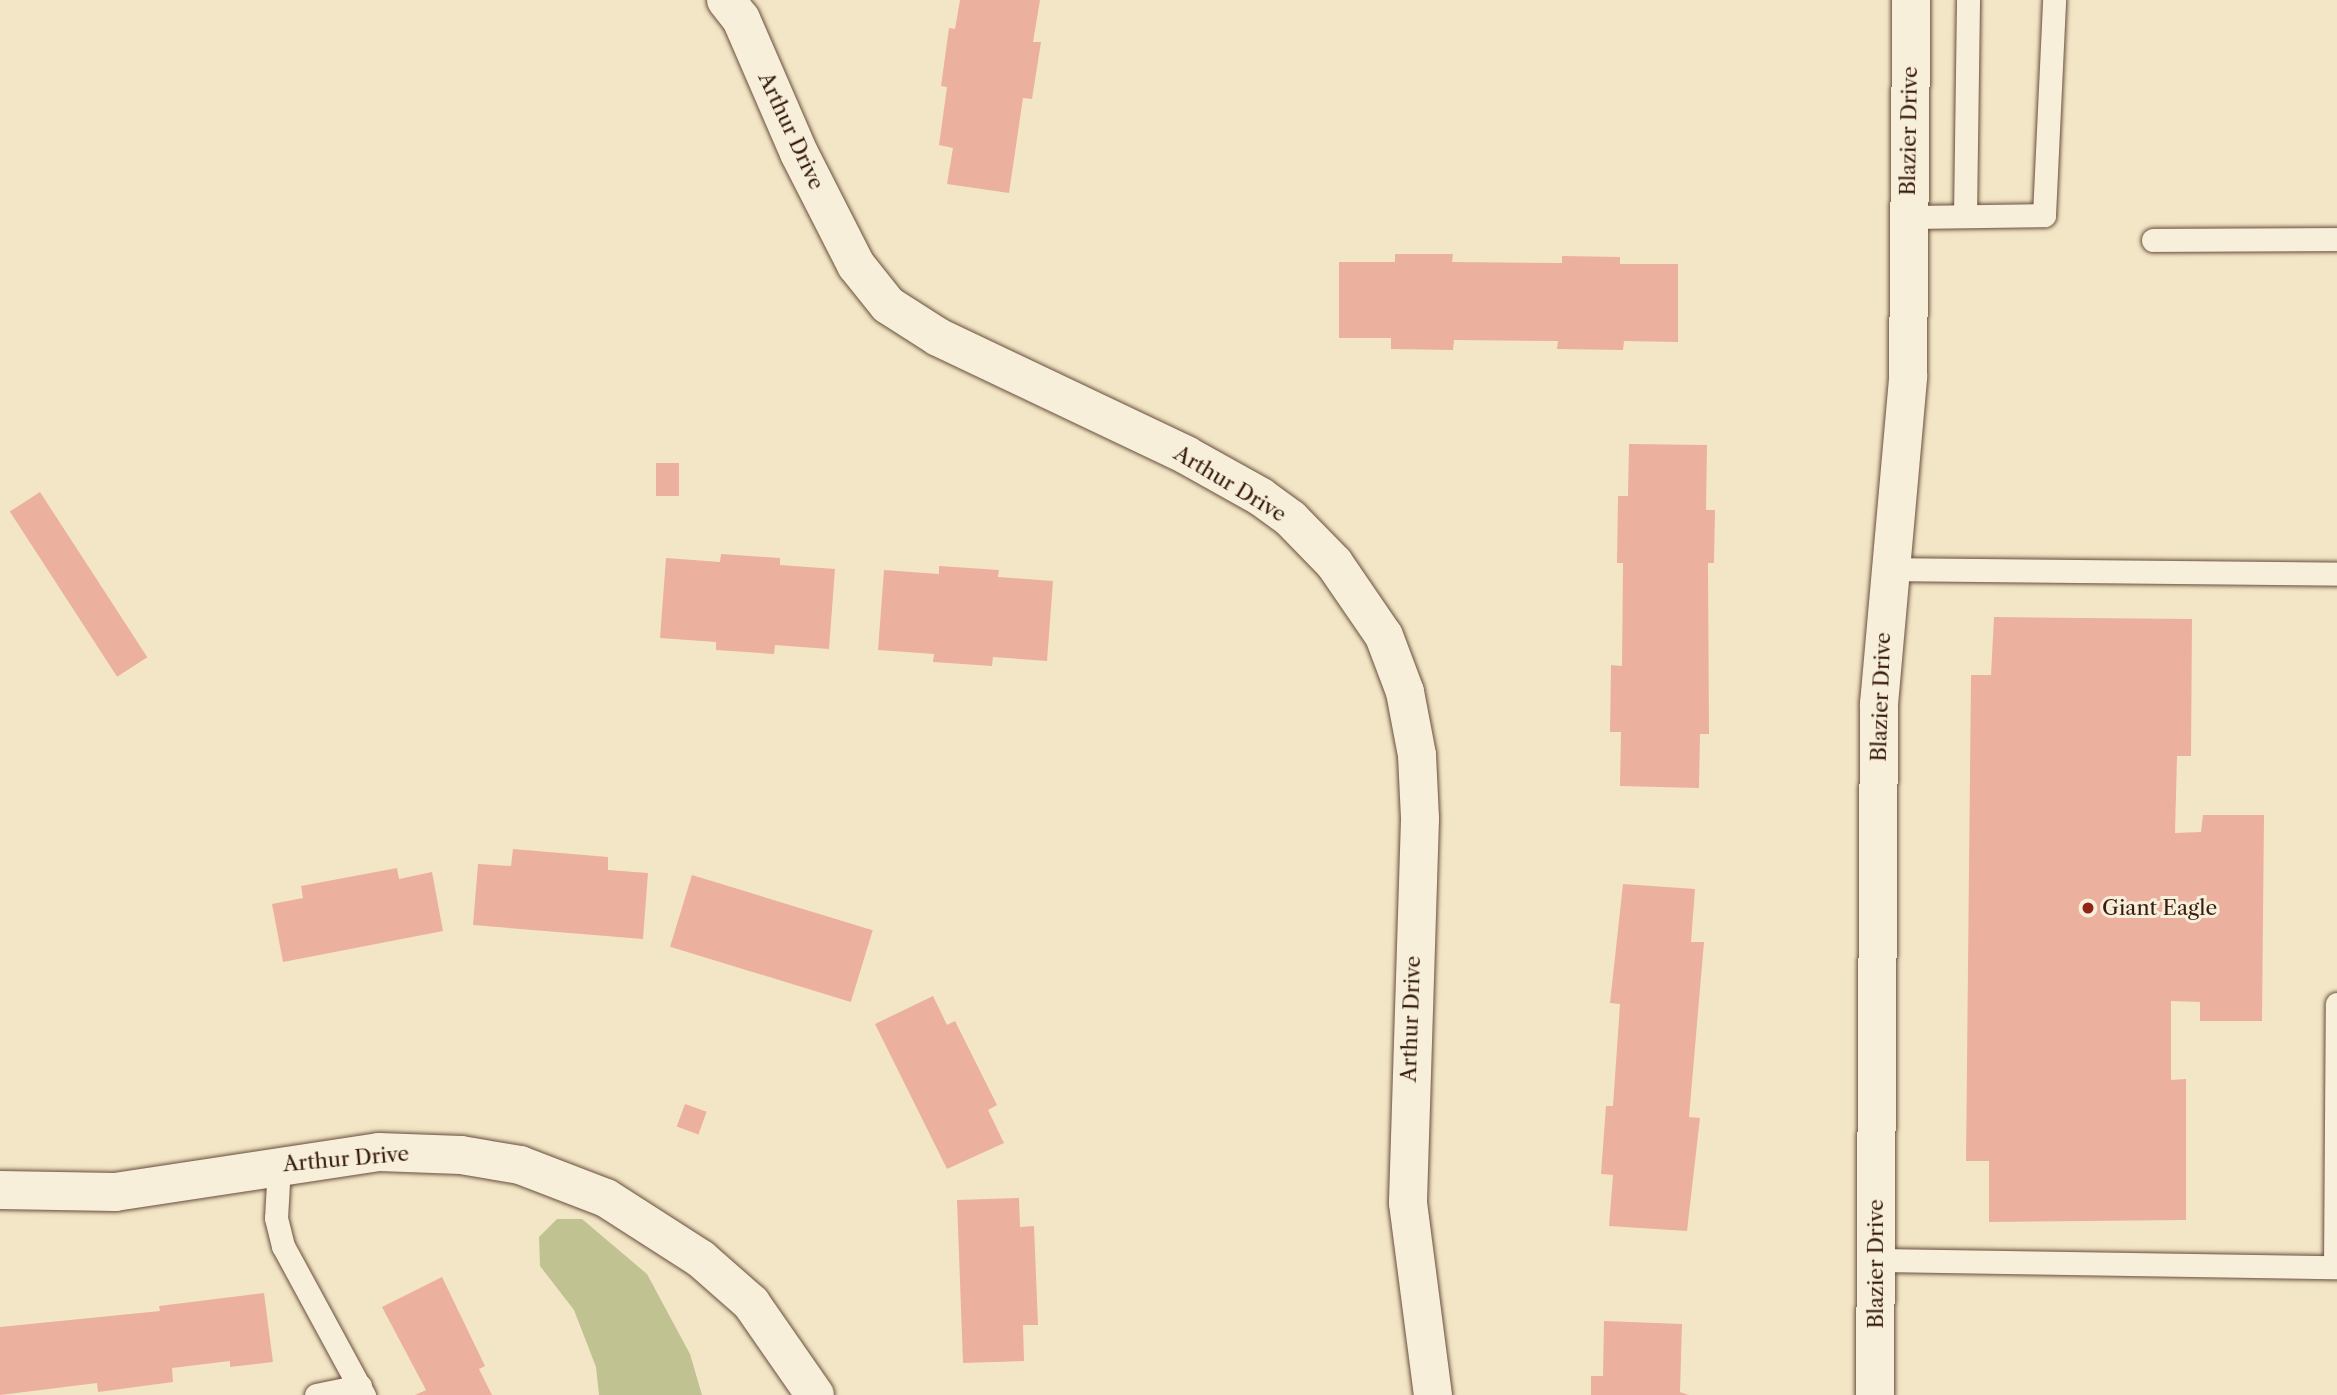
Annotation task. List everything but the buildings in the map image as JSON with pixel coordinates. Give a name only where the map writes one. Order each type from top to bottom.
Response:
[{"type":"street","name":"Arthur Drive","points":[[726,0],[741,19],[799,153],[850,254],[888,305],[938,337],[1186,455],[1261,497],[1291,519],[1334,563],[1384,636],[1405,692],[1418,755],[1420,819],[1408,1203],[1433,1395]]},
{"type":"street","name":"Blazier Drive","points":[[1875,1395],[1880,704],[1908,388],[1907,217],[1911,0]]},
{"type":"street","name":"Arthur Drive","points":[[0,1191],[116,1192],[279,1165],[379,1152],[449,1154],[520,1165],[574,1184],[642,1218],[725,1279],[774,1331],[815,1395]]},
{"type":"lane","points":[[1965,216],[1968,0]]},
{"type":"lane","points":[[1907,217],[2043,215],[2054,0]]},
{"type":"lane","points":[[2153,240],[2337,239]]},
{"type":"lane","points":[[1891,569],[2337,574]]},
{"type":"lane","points":[[1876,1260],[2336,1267],[2337,1004]]},
{"type":"lane","points":[[279,1165],[276,1218],[283,1246],[362,1391],[316,1395]]},
{"type":"green space","points":[[557,1219],[582,1219],[647,1274],[690,1354],[702,1395],[599,1395],[596,1367],[574,1310],[540,1266],[539,1237]]},
{"type":"place","name":"Giant Eagle","points":[[2088,908]]}]
